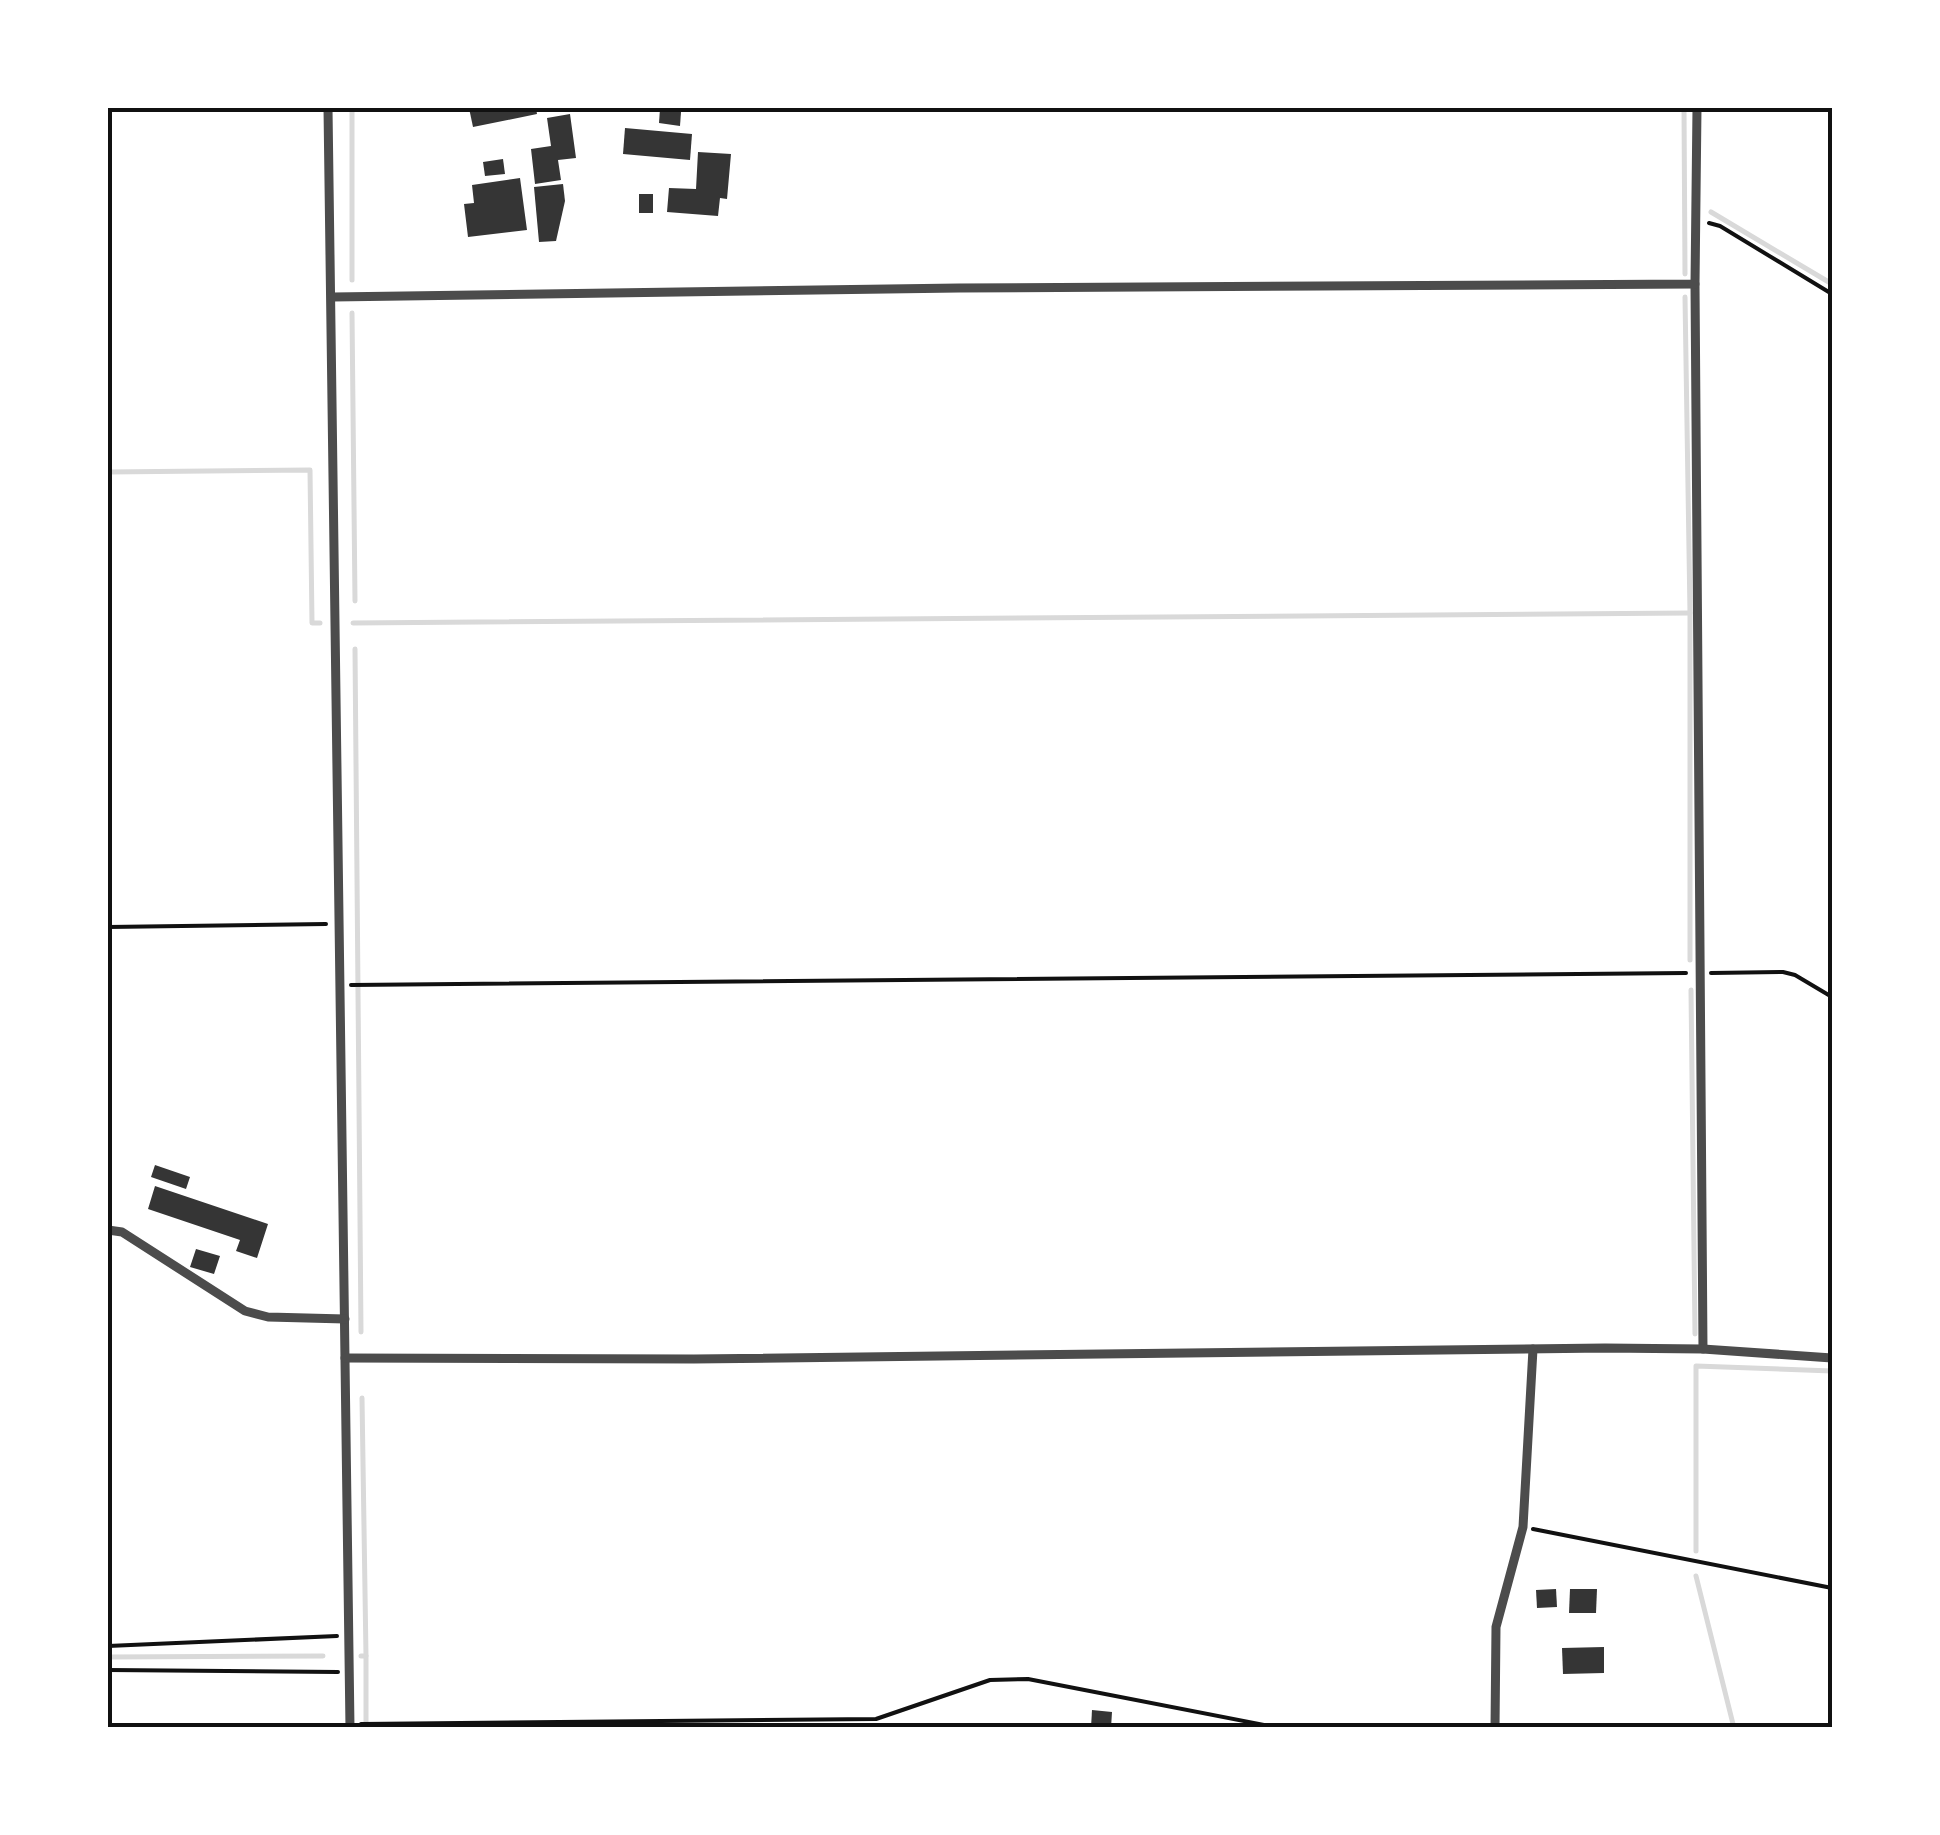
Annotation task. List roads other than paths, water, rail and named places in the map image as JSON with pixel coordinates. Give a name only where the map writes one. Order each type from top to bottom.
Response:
[{"type":"street","points":[[328,108],[350,1728]]},
{"type":"street","points":[[1696,108],[1703,1350]]},
{"type":"street","points":[[333,297],[1695,284]]},
{"type":"street","points":[[108,1230],[122,1232],[245,1311],[268,1317],[345,1319]]},
{"type":"street","points":[[346,1358],[694,1359],[1532,1349],[1703,1350],[1832,1358]]},
{"type":"street","points":[[1495,1728],[1496,1627],[1523,1527],[1532,1349]]},
{"type":"waterway","points":[[352,108],[352,280]]},
{"type":"waterway","points":[[1684,108],[1685,274]]},
{"type":"waterway","points":[[1711,212],[1832,284]]},
{"type":"waterway","points":[[1685,297],[1690,960]]},
{"type":"waterway","points":[[352,313],[355,601]]},
{"type":"waterway","points":[[108,472],[310,470],[312,623],[320,623]]},
{"type":"waterway","points":[[353,623],[1690,613]]},
{"type":"waterway","points":[[355,649],[361,1332]]},
{"type":"waterway","points":[[1691,990],[1695,1334]]},
{"type":"waterway","points":[[1696,1551],[1696,1366],[1832,1371]]},
{"type":"waterway","points":[[362,1398],[366,1656]]},
{"type":"waterway","points":[[1696,1576],[1734,1728]]},
{"type":"waterway","points":[[108,1657],[323,1656]]},
{"type":"waterway","points":[[361,1656],[366,1656],[366,1728]]}]
